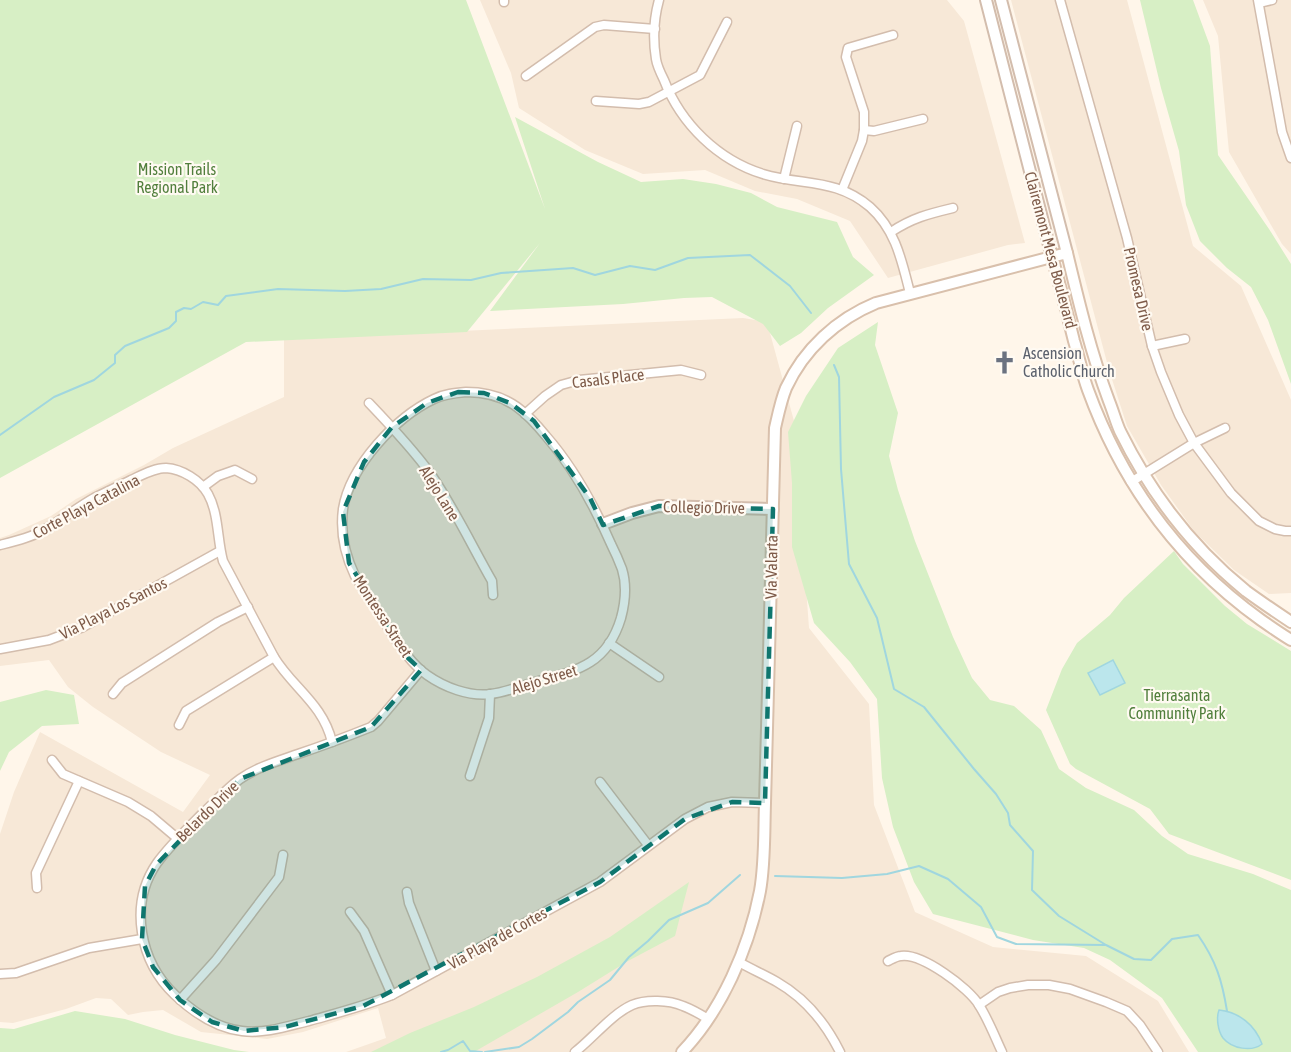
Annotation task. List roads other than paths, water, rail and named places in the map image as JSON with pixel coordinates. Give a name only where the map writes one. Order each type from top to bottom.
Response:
[{"type":"main road","name":"Clairemont Mesa Boulevard","points":[[986,0],[1088,390],[1107,434],[1131,482],[1172,538],[1198,567],[1238,603],[1291,640]]},
{"type":"main road","name":"Clairemont Mesa Boulevard","points":[[1001,0],[1091,350],[1120,430],[1144,475],[1183,528],[1247,591],[1291,622]]},
{"type":"main road","name":"Via Valarta","points":[[682,1052],[708,1019],[739,962],[752,928],[760,890],[764,857],[775,428],[780,404],[787,387],[819,340],[859,310],[910,293],[1067,253]]},
{"type":"main road","name":"Collegio Drive","points":[[603,524],[658,506],[773,509]]},
{"type":"main road","points":[[1221,588],[1235,586],[1247,591]]},
{"type":"street","points":[[659,0],[656,9],[656,60],[668,91],[689,123],[716,149],[748,168],[784,179],[829,185],[856,197],[870,207],[891,232],[897,245],[910,293]]},
{"type":"street","name":"Promesa Drive","points":[[1060,0],[1127,238],[1152,346],[1179,415],[1194,443],[1231,493],[1259,521],[1275,529],[1291,531]]},
{"type":"street","points":[[1272,0],[1259,2],[1282,132],[1291,158]]},
{"type":"street","points":[[596,101],[639,104],[648,102],[700,75],[727,22]]},
{"type":"street","points":[[526,76],[595,27],[655,29]]},
{"type":"street","points":[[842,190],[862,141],[864,130],[864,112],[846,57],[848,48],[893,35]]},
{"type":"street","points":[[864,130],[874,131],[923,119]]},
{"type":"street","points":[[784,179],[797,126]]},
{"type":"street","points":[[891,232],[925,214],[953,208]]},
{"type":"street","points":[[1152,346],[1185,339]]},
{"type":"street","name":"Casals Place","points":[[525,414],[561,385],[579,380],[681,370],[701,375]]},
{"type":"street","name":"Montessa Street","points":[[421,670],[408,658],[355,576],[349,563],[343,532],[345,502],[354,477],[392,427],[427,403],[442,396],[458,392],[493,395],[510,403],[525,414],[560,452],[590,498],[603,524]]},
{"type":"street","name":"Alejo Lane","points":[[369,403],[429,472],[492,581],[493,595]]},
{"type":"street","points":[[1131,482],[1194,443],[1225,428]]},
{"type":"street","name":"Corte Playa Catalina","points":[[0,546],[34,536],[93,499],[150,471],[166,468],[180,471],[194,478],[203,487]]},
{"type":"street","points":[[252,479],[235,470],[218,476],[203,487],[209,495],[214,511],[220,551],[274,657],[282,670],[319,710],[330,732],[332,742]]},
{"type":"street","name":"Alejo Street","points":[[421,670],[456,690],[490,694],[575,671],[592,661],[609,643],[621,618],[625,589],[622,569],[603,524]]},
{"type":"street","name":"Via Playa Los Santos","points":[[0,649],[49,640],[83,627],[220,551]]},
{"type":"street","points":[[112,694],[122,683],[218,622],[248,607]]},
{"type":"street","points":[[609,643],[658,677]]},
{"type":"street","points":[[179,725],[186,711],[274,657]]},
{"type":"street","name":"Belardo Drive","points":[[212,1022],[180,1000],[168,988],[153,967],[142,939],[140,927],[145,886],[156,865],[177,838],[240,779],[261,767],[370,727],[378,722],[421,670]]},
{"type":"street","points":[[470,776],[489,718],[490,694]]},
{"type":"street","points":[[52,760],[63,774],[128,802],[151,816],[177,838]]},
{"type":"street","points":[[37,888],[36,873],[78,781]]},
{"type":"street","points":[[600,782],[648,845]]},
{"type":"street","name":"Via Playa de Cortes","points":[[212,1022],[227,1028],[261,1031],[285,1027],[363,1006],[392,995],[600,882],[685,819],[708,807],[732,802],[765,803]]},
{"type":"street","points":[[180,1000],[216,960],[279,877],[283,855]]},
{"type":"street","points":[[407,892],[409,903],[436,972]]},
{"type":"street","points":[[350,912],[364,932],[392,995]]},
{"type":"street","points":[[0,974],[16,973],[88,948],[142,939]]},
{"type":"street","points":[[888,961],[902,956],[921,960],[954,980],[979,1005],[1002,1052]]},
{"type":"street","points":[[739,962],[797,996],[821,1021],[840,1052]]},
{"type":"street","points":[[979,1005],[998,992],[1010,988],[1049,985],[1070,989],[1126,1011],[1140,1025],[1158,1052]]},
{"type":"street","points":[[575,1052],[613,1018],[633,1005],[665,1001],[682,1005],[708,1019]]},
{"type":"water","points":[[1113,660],[1125,683],[1100,695],[1088,673]]},
{"type":"water","points":[[1219,1010],[1233,1013],[1251,1025],[1262,1044],[1248,1049],[1227,1042],[1219,1028]]},
{"type":"waterway","points":[[0,435],[54,397],[94,380],[115,363],[115,355],[125,346],[169,328],[176,321],[176,312],[184,308],[191,309],[203,302],[218,305],[226,296],[278,289],[345,291],[381,289],[423,279],[471,280],[501,273],[573,268],[595,275],[630,266],[655,270],[688,258],[750,255],[790,286],[811,313]]},
{"type":"waterway","points":[[834,365],[839,377],[841,469],[849,564],[877,618],[894,689],[924,707],[996,794],[1008,813],[1010,825],[1033,851],[1032,890],[1059,916],[1134,959],[1151,960],[1172,939],[1198,935],[1217,971],[1227,1011]]},
{"type":"waterway","points":[[775,876],[842,878],[887,874],[919,866],[948,879],[981,907],[997,937],[1016,944],[1105,945]]},
{"type":"waterway","points":[[485,1052],[519,1047],[532,1039],[610,980],[629,957],[669,920],[708,903],[740,875]]},
{"type":"waterway","points":[[441,1052],[463,1041],[470,1051],[482,1052]]},
{"type":"place","name":"Ascension Catholic Church","points":[[1005,362]]},
{"type":"park label","name":"Mission Trails Regional Park","points":[[177,178]]},
{"type":"park label","name":"Tierrasanta Community Park","points":[[1177,704]]}]
